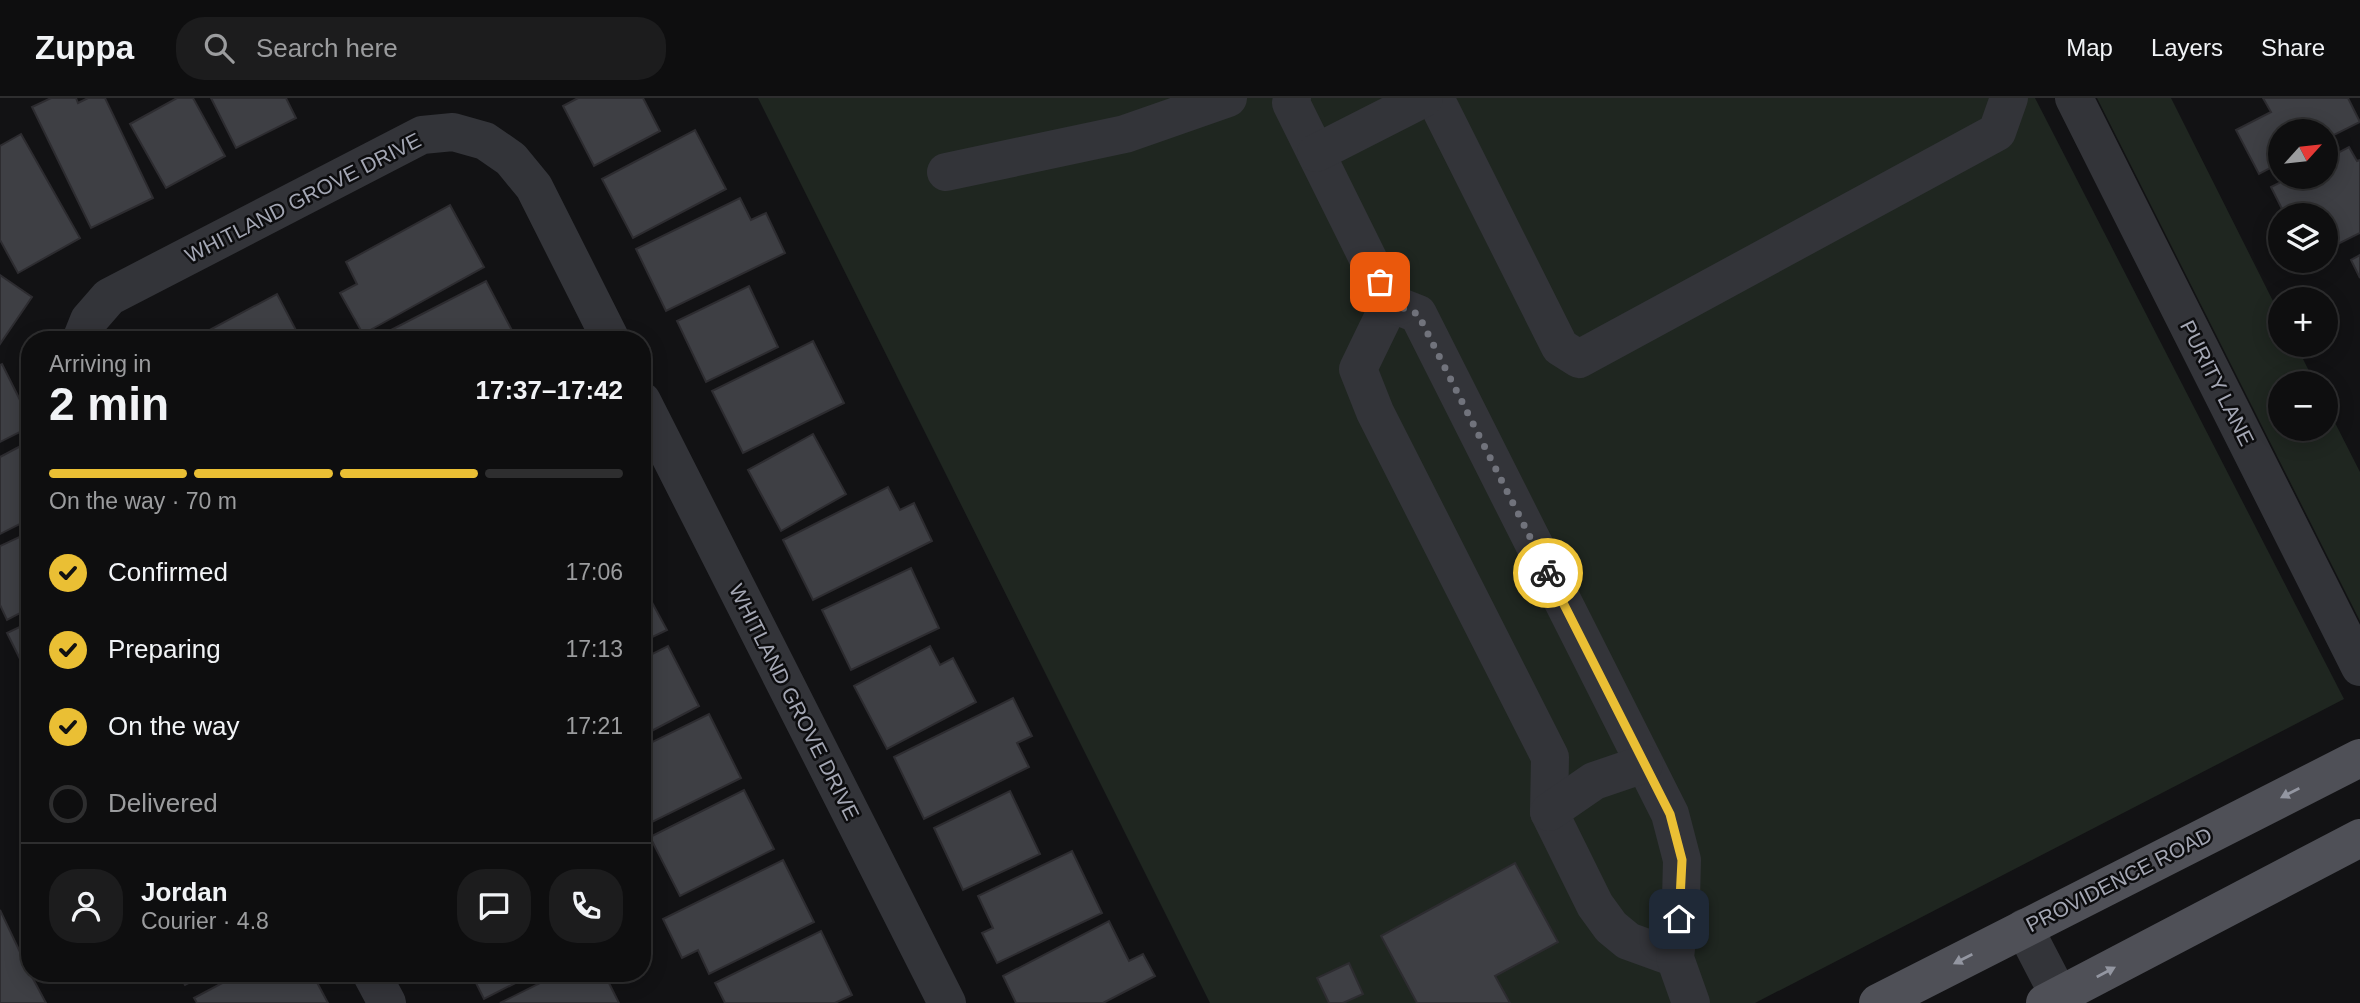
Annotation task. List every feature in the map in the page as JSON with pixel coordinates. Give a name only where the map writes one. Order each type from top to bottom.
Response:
[{"type":"main road","name":"PROVIDENCE ROAD","points":[[1878,1003],[2360,758]]},
{"type":"main road","points":[[2056,1001],[2360,838]]},
{"type":"street","points":[[946,172],[1125,134],[1228,98]]},
{"type":"street","points":[[1292,98],[1291,103],[1390,303],[1418,314],[1670,814],[1682,860],[1675,958],[1691,1003]]},
{"type":"street","points":[[1315,153],[1424,98]]},
{"type":"street","points":[[1434,98],[1560,347],[1579,359],[1997,132],[2009,98]]},
{"type":"street","name":"PURITY LANE","points":[[2074,98],[2360,667]]},
{"type":"street","name":"WHITLAND GROVE DRIVE","points":[[85,331],[89,320],[109,297],[422,135],[453,132],[485,141],[511,159],[534,187],[606,331]]},
{"type":"street","points":[[1390,303],[1358,369],[1376,412],[1550,757],[1549,812],[1595,905],[1611,927],[1628,941],[1675,958]]},
{"type":"street","name":"WHITLAND GROVE DRIVE","points":[[651,419],[947,1003]]},
{"type":"street","points":[[1549,812],[1594,780],[1644,764]]},
{"type":"street","points":[[2024,928],[2056,1001]]},
{"type":"street","points":[[376,982],[387,1003]]},
{"type":"shaded area","points":[[758,98],[2035,98],[2344,699],[1755,1003],[1210,1003]]},
{"type":"shaded area","points":[[2097,98],[2171,98],[2268,291],[2268,357],[2302,357],[2309,371],[2268,371],[2268,438]]},
{"type":"shaded area","points":[[2338,429],[2360,472],[2360,621],[2269,441],[2338,441]]},
{"type":"building","points":[[51,98],[76,98],[78,103],[88,98],[105,98],[153,198],[91,228],[32,107]]},
{"type":"building","points":[[177,98],[193,98],[225,156],[166,188],[130,124]]},
{"type":"building","points":[[211,98],[286,98],[296,118],[236,148]]},
{"type":"building","points":[[578,98],[643,98],[660,131],[594,166],[563,106]]},
{"type":"building","points":[[2263,98],[2348,98],[2360,122],[2338,133],[2338,119],[2268,119],[2268,169],[2259,174],[2236,130],[2271,112]]},
{"type":"building","points":[[695,130],[726,189],[633,238],[602,179]]},
{"type":"building","points":[[21,134],[80,238],[18,273],[0,240],[0,146]]},
{"type":"building","points":[[2349,147],[2357,161],[2360,160],[2360,233],[2338,244],[2338,203],[2279,203],[2272,189],[2338,189],[2338,153]]},
{"type":"building","points":[[740,198],[751,220],[766,213],[785,253],[666,311],[636,249]]},
{"type":"building","points":[[450,205],[484,267],[368,331],[361,331],[340,293],[357,284],[346,262]]},
{"type":"building","points":[[2360,255],[2360,278],[2351,260]]},
{"type":"building","points":[[0,275],[32,297],[0,344]]},
{"type":"building","points":[[486,281],[512,331],[392,331]]},
{"type":"building","points":[[749,286],[778,347],[706,382],[677,321]]},
{"type":"building","points":[[277,294],[296,331],[208,331]]},
{"type":"building","points":[[813,341],[844,403],[743,453],[712,391]]},
{"type":"building","points":[[2,364],[21,402],[21,432],[0,442]]},
{"type":"building","points":[[813,434],[846,494],[781,531],[748,470]]},
{"type":"building","points":[[21,446],[21,524],[0,534],[0,457]]},
{"type":"building","points":[[888,487],[900,510],[914,503],[932,541],[813,600],[783,540]]},
{"type":"building","points":[[21,536],[21,613],[7,620],[0,605],[0,546]]},
{"type":"building","points":[[911,568],[939,628],[851,670],[822,610]]},
{"type":"building","points":[[651,601],[667,630],[651,638]]},
{"type":"building","points":[[21,626],[21,661],[7,633]]},
{"type":"building","points":[[668,646],[699,706],[651,731],[651,654]]},
{"type":"building","points":[[930,646],[940,665],[953,658],[976,702],[887,749],[854,686]]},
{"type":"building","points":[[1013,698],[1032,736],[1017,743],[1029,767],[924,819],[894,757]]},
{"type":"building","points":[[709,714],[741,778],[651,823],[651,743]]},
{"type":"building","points":[[744,790],[774,849],[680,896],[651,836]]},
{"type":"building","points":[[1010,791],[1040,854],[963,890],[934,828]]},
{"type":"building","points":[[1072,851],[1102,913],[997,963],[982,933],[993,928],[978,896]]},
{"type":"building","points":[[783,860],[814,922],[709,974],[698,950],[682,958],[663,919]]},
{"type":"building","points":[[1515,863],[1558,942],[1495,976],[1510,1003],[1417,1003],[1381,936]]},
{"type":"building","points":[[0,910],[21,954],[21,982],[35,982],[46,1003],[0,1003]]},
{"type":"building","points":[[1109,921],[1129,961],[1143,954],[1155,976],[1103,1003],[1016,1003],[1003,976]]},
{"type":"building","points":[[821,931],[852,995],[835,1003],[725,1003],[715,983]]},
{"type":"building","points":[[1349,963],[1363,994],[1343,1003],[1329,1003],[1317,978]]},
{"type":"building","points":[[224,982],[317,982],[328,1003],[197,1003],[194,998]]},
{"type":"building","points":[[476,982],[517,982],[484,999]]},
{"type":"building","points":[[542,982],[608,982],[619,1003],[500,1003]]},
{"type":"way so far","points":[[1380,282],[1390,303],[1418,314],[1548,573]]},
{"type":"route","points":[[1548,573],[1670,814],[1682,860],[1679,919]]}]
